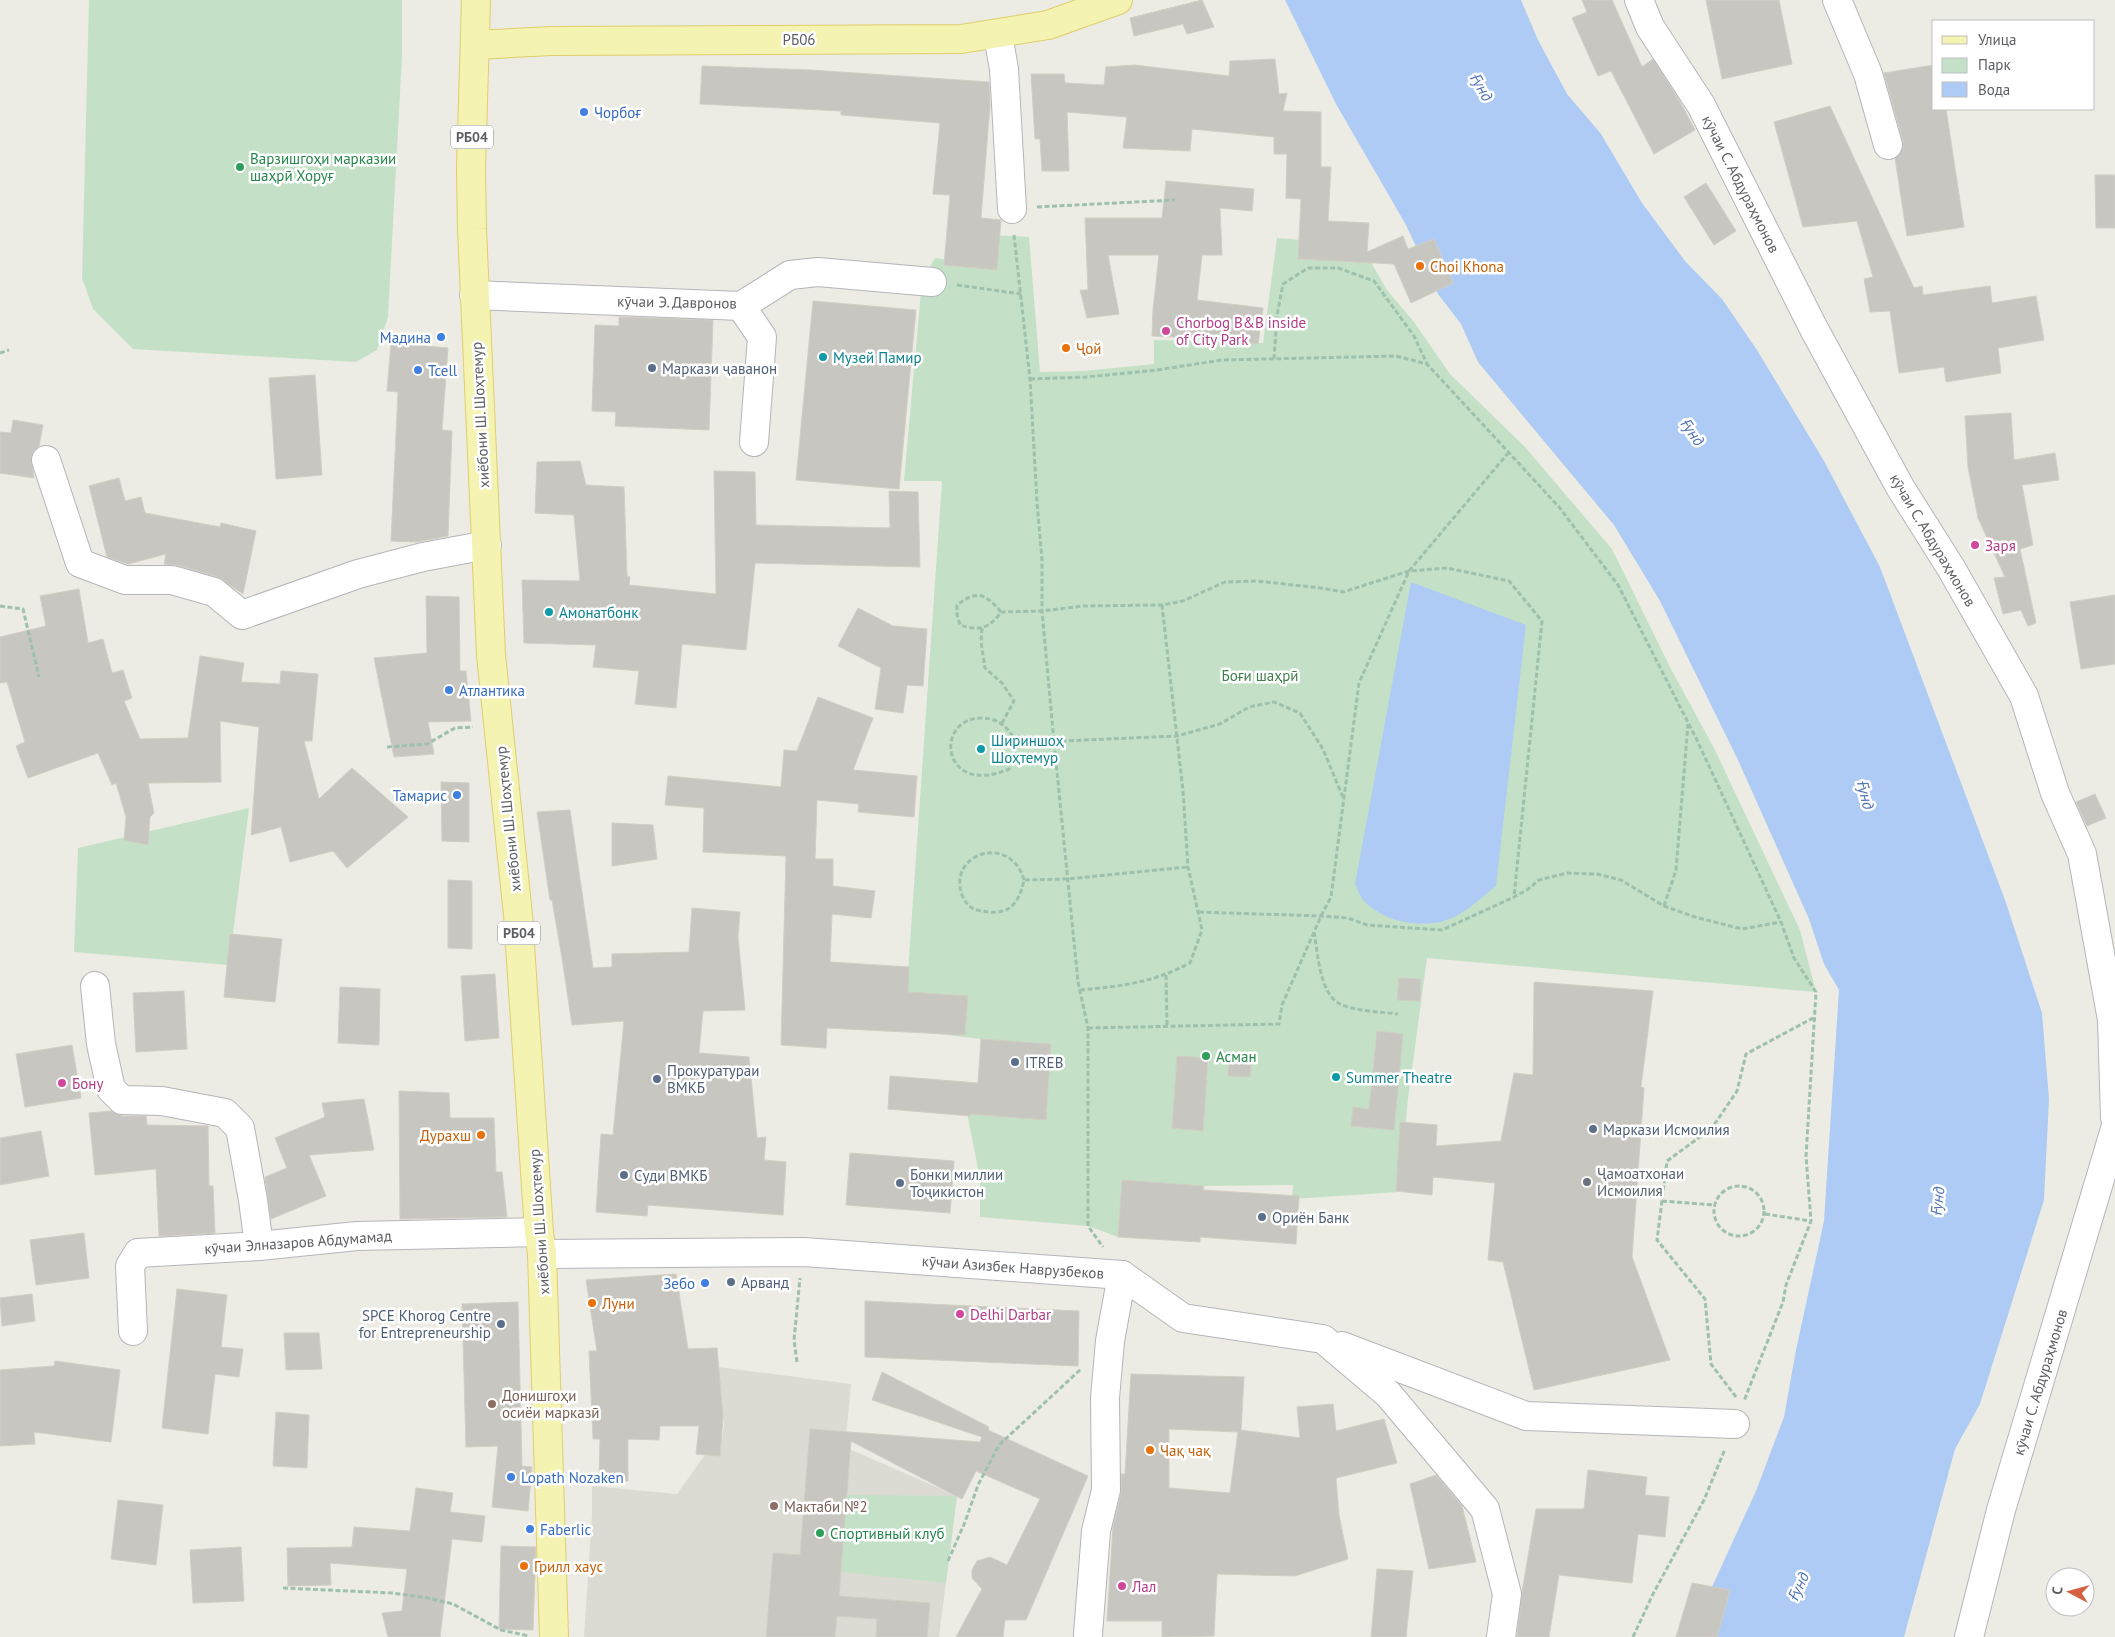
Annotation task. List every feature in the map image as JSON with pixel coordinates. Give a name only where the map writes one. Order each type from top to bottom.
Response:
[{"type":"main road","name":"хиёбони Ш. Шоҳтемур","points":[[476,0],[471,169],[474,295],[491,655],[518,915],[541,1243],[554,1637]]},
{"type":"main road","name":"РБ06","points":[[475,45],[544,42],[961,39],[998,35],[1048,25],[1118,0]]},
{"type":"street","name":"кӯчаи С. Абдураҳмонов","points":[[1639,0],[1650,27],[1700,105],[1814,329],[1900,487],[1951,568],[2024,696],[2055,793],[2082,854],[2112,1020],[2115,1118]]},
{"type":"street","points":[[1837,0],[1868,74],[1888,145]]},
{"type":"street","points":[[998,35],[1004,69],[1012,209]]},
{"type":"street","name":"кӯчаи Э. Давронов","points":[[474,295],[741,306],[790,275],[818,272],[932,282]]},
{"type":"street","points":[[741,306],[762,337],[754,442]]},
{"type":"street","points":[[46,460],[80,563],[125,580],[172,580],[214,592],[242,616],[358,574],[423,557],[487,545]]},
{"type":"street","points":[[95,986],[101,1044],[111,1089],[122,1100],[162,1100],[225,1113],[240,1128],[259,1246]]},
{"type":"street","name":"кӯчаи С. Абдураҳмонов","points":[[1969,1637],[2001,1510],[2115,1128]]},
{"type":"street","name":"кӯчаи Элназаров Абдумамад","points":[[133,1331],[130,1266],[138,1253],[259,1246],[357,1236],[541,1243]]},
{"type":"street","name":"кӯчаи Азизбек Наврузбеков","points":[[541,1243],[804,1252],[1122,1275],[1110,1340],[1105,1398],[1106,1490],[1096,1531],[1088,1634]]},
{"type":"street","points":[[1122,1275],[1183,1318],[1323,1339],[1526,1416],[1735,1424]]},
{"type":"street","points":[[1323,1339],[1388,1394],[1485,1509],[1507,1594],[1501,1637]]},
{"type":"path","points":[[1122,1275],[1088,1226],[1088,1028],[1080,990],[1054,742],[1042,611],[1042,560],[1030,379],[1012,209],[1176,200]]},
{"type":"path","points":[[1274,359],[1277,315],[1283,284],[1308,268],[1338,268],[1374,281],[1414,336],[1427,364],[1559,507],[1618,586],[1688,722],[1781,922],[1794,958],[1816,992],[1806,1156],[1811,1220],[1786,1285],[1783,1302],[1742,1405],[1711,1364],[1705,1299],[1657,1240],[1667,1161],[1712,1128],[1737,1090],[1746,1054],[1814,1018]]},
{"type":"path","points":[[932,282],[1021,294]]},
{"type":"path","points":[[0,353],[9,350]]},
{"type":"path","points":[[1030,379],[1086,377],[1157,370],[1222,360],[1396,356],[1427,364]]},
{"type":"path","points":[[1088,1028],[1279,1024],[1282,1006],[1320,916],[1331,897],[1360,684],[1409,571],[1509,451]]},
{"type":"path","points":[[1001,612],[994,622],[982,628],[973,629],[960,625],[957,605],[970,596],[979,594],[993,603],[1001,612],[1042,611],[1083,606],[1162,605],[1183,601],[1226,582],[1257,582],[1343,592],[1409,571],[1447,568],[1509,581],[1542,621],[1514,897]]},
{"type":"path","points":[[1080,990],[1128,986],[1166,976],[1190,963],[1202,930],[1188,867],[1177,736],[1162,605]]},
{"type":"path","points":[[0,606],[23,609],[39,676]]},
{"type":"path","points":[[982,628],[981,642],[985,668],[1002,683],[1014,700],[1002,723]]},
{"type":"path","points":[[1017,743],[1177,736],[1220,724],[1249,707],[1274,702],[1300,714],[1323,749],[1344,801]]},
{"type":"path","points":[[974,718],[989,718],[1002,723],[1017,743],[1009,769],[996,774],[981,776],[967,774],[957,765],[951,755],[954,732],[963,722],[974,718]]},
{"type":"path","points":[[1664,906],[1676,870],[1688,722]]},
{"type":"path","points":[[387,747],[427,744],[455,728],[498,724]]},
{"type":"path","points":[[985,854],[1001,854],[1010,857],[1021,870],[1024,880],[1020,897],[1014,906],[1000,911],[984,912],[973,909],[966,903],[959,880],[963,869],[970,859],[985,854]]},
{"type":"path","points":[[1024,880],[1067,879],[1188,867]]},
{"type":"path","points":[[1199,912],[1348,918],[1367,925],[1442,930],[1514,897],[1527,890],[1539,880],[1567,873],[1597,874],[1621,880],[1664,906],[1695,918],[1742,929],[1781,922]]},
{"type":"path","points":[[1314,932],[1324,987],[1339,1004],[1364,1010],[1398,1014]]},
{"type":"path","points":[[1166,976],[1167,1025]]},
{"type":"path","points":[[1736,1185],[1751,1188],[1757,1193],[1762,1199],[1765,1214],[1760,1227],[1749,1235],[1735,1236],[1722,1230],[1715,1219],[1714,1205],[1722,1191],[1736,1185]]},
{"type":"path","points":[[1662,1201],[1714,1205]]},
{"type":"path","points":[[1765,1214],[1811,1220]]},
{"type":"path","points":[[797,1362],[794,1340],[804,1252]]},
{"type":"path","points":[[948,1561],[978,1485],[999,1445],[1110,1340]]},
{"type":"path","points":[[1633,1637],[1653,1594],[1704,1500],[1735,1424]]},
{"type":"path","points":[[283,1588],[333,1592],[392,1593],[428,1598],[453,1604],[501,1630],[537,1637]]},
{"type":"shaded area","name":"Мактаби №2","points":[[718,1367],[851,1384],[845,1447],[957,1496],[939,1637],[584,1637],[592,1515],[592,1486],[677,1494],[709,1449],[720,1455],[724,1425]]},
{"type":"green space","name":"Варзишгоҳи марказии шаҳрӣ Хоруғ","points":[[89,0],[402,0],[402,56],[388,317],[377,350],[356,362],[133,349],[93,309],[82,278]]},
{"type":"green space","name":"Боғи шаҳрӣ","points":[[992,235],[1029,237],[1040,372],[1084,371],[1154,364],[1154,340],[1263,343],[1277,238],[1361,245],[1387,290],[1414,322],[1450,374],[1525,447],[1612,549],[1671,669],[1714,748],[1800,930],[1816,992],[1427,958],[1408,1099],[1399,1192],[1292,1199],[1293,1185],[1204,1186],[1122,1180],[1118,1237],[1088,1226],[980,1217],[980,1179],[967,1113],[976,1114],[981,1039],[904,1030],[942,481],[904,481],[922,280],[935,258],[989,265]]},
{"type":"green space","points":[[249,808],[229,965],[74,952],[78,848]]},
{"type":"green space","points":[[846,1495],[957,1496],[946,1583],[840,1572]]},
{"type":"water","name":"Ғунд","points":[[1285,0],[1521,0],[1538,40],[1567,94],[1601,134],[1642,203],[1685,261],[1722,299],[1757,350],[1824,461],[1880,567],[2005,900],[2042,1013],[2049,1099],[2044,1200],[1980,1404],[1955,1449],[1904,1637],[1689,1637],[1756,1491],[1784,1417],[1796,1350],[1824,1221],[1839,990],[1824,964],[1809,919],[1738,760],[1660,601],[1614,525],[1478,362],[1461,324],[1438,294],[1406,225],[1336,104]]},
{"type":"water","points":[[1411,582],[1526,625],[1496,886],[1458,915],[1430,924],[1406,922],[1383,915],[1364,901],[1355,884]]},
{"type":"building","points":[[1202,0],[1214,27],[1187,34],[1183,24],[1134,36],[1130,18]]},
{"type":"building","points":[[1582,0],[1612,0],[1642,67],[1653,59],[1679,100],[1695,130],[1654,154],[1611,71],[1598,76],[1572,18],[1587,12]]},
{"type":"building","points":[[1706,0],[1779,0],[1792,64],[1722,79]]},
{"type":"building","points":[[1275,59],[1279,94],[1287,93],[1283,111],[1321,112],[1321,167],[1331,167],[1328,221],[1369,223],[1367,252],[1403,236],[1408,249],[1434,239],[1453,283],[1411,303],[1394,264],[1298,259],[1301,199],[1286,198],[1287,154],[1274,154],[1274,137],[1192,129],[1190,151],[1123,148],[1127,117],[1067,112],[1069,171],[1042,171],[1040,139],[1035,139],[1031,74],[1064,74],[1065,83],[1104,85],[1106,67],[1134,65],[1229,76],[1230,61]]},
{"type":"building","points":[[1932,65],[1932,110],[1946,110],[1964,227],[1907,236],[1895,158],[1903,149],[1903,141],[1884,73]]},
{"type":"building","points":[[702,66],[811,70],[989,82],[990,105],[981,218],[1001,220],[997,270],[944,265],[950,195],[933,194],[940,123],[841,115],[841,111],[700,104]]},
{"type":"building","points":[[1830,106],[1914,288],[1922,286],[1923,295],[1990,286],[1992,303],[2036,296],[2044,340],[1998,348],[2001,373],[1946,382],[1944,367],[1899,373],[1890,311],[1870,312],[1864,279],[1873,277],[1857,221],[1803,227],[1774,122]]},
{"type":"building","points":[[2095,175],[2115,175],[2115,228],[2096,228]]},
{"type":"building","points":[[1166,181],[1254,189],[1252,211],[1220,208],[1222,255],[1202,255],[1197,300],[1263,308],[1258,344],[1194,336],[1194,338],[1152,336],[1159,255],[1108,255],[1119,314],[1087,318],[1080,290],[1088,290],[1085,218],[1162,218]]},
{"type":"building","points":[[1706,183],[1736,231],[1714,245],[1684,197]]},
{"type":"building","points":[[813,301],[916,310],[899,489],[796,480]]},
{"type":"building","name":"Маркази ҷаванон","points":[[619,317],[713,320],[709,430],[615,426],[616,412],[592,411],[595,325],[619,326]]},
{"type":"building","points":[[391,343],[448,348],[442,430],[452,431],[448,536],[417,542],[391,541],[398,392],[387,391]]},
{"type":"building","points":[[315,375],[322,475],[276,479],[269,378]]},
{"type":"building","points":[[2011,413],[2014,460],[2055,453],[2059,480],[2022,485],[2033,545],[2020,549],[2036,623],[2028,626],[2021,610],[2003,614],[1994,578],[2005,577],[1978,518],[1968,467],[1965,416]]},
{"type":"building","points":[[13,420],[43,425],[39,446],[34,450],[31,457],[34,478],[0,473],[0,432],[11,433]]},
{"type":"building","points":[[580,461],[586,485],[624,487],[627,576],[630,577],[629,585],[716,594],[714,471],[755,472],[756,525],[890,528],[889,491],[918,492],[920,567],[755,563],[746,650],[682,644],[676,708],[635,704],[639,671],[593,667],[596,645],[524,643],[522,580],[580,581],[574,515],[535,513],[537,462]]},
{"type":"building","points":[[119,478],[125,501],[141,497],[145,513],[220,527],[221,523],[256,531],[243,594],[218,577],[176,565],[164,564],[166,554],[128,564],[107,557],[89,486]]},
{"type":"building","points":[[79,589],[88,643],[103,639],[112,673],[123,670],[132,698],[124,701],[140,739],[188,738],[200,656],[244,663],[241,682],[280,684],[281,671],[318,674],[312,741],[304,741],[319,799],[352,768],[408,817],[347,868],[333,851],[290,862],[281,827],[251,835],[259,727],[220,721],[221,782],[148,783],[154,813],[150,817],[148,845],[124,840],[126,817],[116,783],[112,785],[98,753],[28,778],[16,746],[25,742],[7,682],[0,683],[0,637],[46,626],[40,596]]},
{"type":"building","points":[[2115,595],[2115,664],[2081,669],[2070,602]]},
{"type":"building","points":[[426,596],[459,597],[460,671],[466,671],[471,721],[428,722],[434,754],[394,757],[374,658],[427,653]]},
{"type":"building","points":[[858,608],[893,626],[927,629],[923,686],[907,685],[903,713],[875,709],[881,668],[838,646]]},
{"type":"building","points":[[818,697],[873,718],[853,770],[917,776],[914,817],[858,812],[859,804],[817,800],[815,859],[833,859],[833,886],[875,891],[871,918],[832,914],[830,962],[909,967],[908,992],[968,996],[965,1035],[827,1028],[826,1048],[781,1045],[786,856],[703,852],[704,808],[665,805],[668,776],[781,787],[784,750],[797,751]]},
{"type":"building","points":[[441,782],[469,783],[469,842],[442,841]]},
{"type":"building","points":[[2095,794],[2106,818],[2087,826],[2076,802]]},
{"type":"building","points":[[570,810],[593,968],[612,967],[612,954],[689,952],[692,908],[740,912],[738,937],[745,1010],[703,1011],[699,1053],[749,1057],[757,1138],[766,1137],[764,1160],[786,1162],[783,1215],[648,1205],[647,1216],[596,1212],[601,1134],[613,1135],[624,1021],[572,1025],[537,812]]},
{"type":"building","points":[[612,823],[653,825],[657,859],[612,866]]},
{"type":"building","points":[[448,880],[472,881],[472,949],[448,948]]},
{"type":"building","points":[[230,934],[282,939],[275,1002],[224,997]]},
{"type":"building","points":[[495,974],[499,1038],[465,1041],[461,976]]},
{"type":"building","points":[[1399,978],[1421,979],[1420,1001],[1397,1000]]},
{"type":"building","points":[[1534,982],[1653,991],[1641,1087],[1644,1088],[1632,1257],[1670,1360],[1534,1390],[1503,1262],[1488,1260],[1495,1183],[1433,1177],[1432,1195],[1396,1191],[1400,1122],[1437,1125],[1436,1146],[1501,1141],[1514,1073],[1533,1075]]},
{"type":"building","points":[[340,987],[380,989],[379,1045],[338,1043]]},
{"type":"building","points":[[184,991],[187,1049],[136,1052],[133,993]]},
{"type":"building","points":[[1377,1031],[1403,1034],[1394,1130],[1351,1126],[1353,1107],[1369,1109]]},
{"type":"building","name":"ITREB","points":[[981,1039],[1051,1044],[1046,1120],[888,1109],[890,1076],[978,1083]]},
{"type":"building","points":[[72,1045],[81,1098],[25,1107],[16,1054]]},
{"type":"building","points":[[1229,1053],[1252,1054],[1250,1077],[1228,1076]]},
{"type":"building","points":[[1177,1056],[1208,1058],[1203,1131],[1172,1128]]},
{"type":"building","points":[[399,1091],[449,1093],[450,1118],[494,1118],[496,1172],[502,1172],[507,1217],[400,1219]]},
{"type":"building","points":[[364,1099],[374,1150],[309,1155],[326,1196],[271,1219],[265,1177],[287,1168],[275,1138],[325,1117],[322,1103]]},
{"type":"building","points":[[111,1111],[122,1116],[146,1116],[147,1125],[208,1126],[209,1186],[213,1186],[215,1233],[159,1236],[156,1169],[95,1175],[89,1113]]},
{"type":"building","points":[[41,1131],[49,1176],[0,1185],[0,1138]]},
{"type":"building","name":"Бонки миллии Тоҷикистон","points":[[850,1153],[954,1161],[950,1213],[846,1205]]},
{"type":"building","points":[[1122,1180],[1204,1186],[1203,1190],[1299,1196],[1296,1244],[1200,1237],[1200,1242],[1118,1237]]},
{"type":"building","points":[[84,1233],[89,1278],[36,1285],[30,1240]]},
{"type":"building","points":[[676,1274],[688,1349],[717,1348],[723,1417],[720,1456],[696,1454],[699,1426],[660,1426],[659,1440],[628,1439],[628,1481],[599,1480],[600,1439],[593,1439],[589,1351],[597,1351],[586,1280]]},
{"type":"building","points":[[177,1289],[227,1295],[221,1347],[243,1349],[239,1377],[215,1374],[208,1434],[162,1428]]},
{"type":"building","points":[[32,1294],[35,1321],[2,1326],[0,1298]]},
{"type":"building","points":[[865,1301],[1079,1311],[1078,1366],[865,1357]]},
{"type":"building","name":"Донишгоҳи осиёи марказӣ","points":[[518,1302],[522,1466],[532,1467],[528,1511],[492,1507],[498,1446],[466,1447],[462,1304]]},
{"type":"building","points":[[284,1333],[319,1333],[322,1369],[286,1370]]},
{"type":"building","points":[[55,1361],[120,1370],[111,1442],[34,1432],[35,1444],[0,1446],[0,1370],[54,1366]]},
{"type":"building","points":[[882,1372],[989,1427],[988,1430],[1088,1476],[1026,1620],[1005,1620],[1003,1637],[956,1637],[982,1589],[972,1578],[972,1570],[977,1561],[990,1557],[1007,1565],[1040,1499],[976,1471],[962,1499],[851,1441],[839,1596],[930,1603],[927,1637],[876,1637],[877,1619],[837,1616],[835,1637],[766,1637],[773,1553],[800,1555],[810,1429],[980,1442],[982,1437],[872,1400]]},
{"type":"building","points":[[1131,1374],[1244,1377],[1241,1430],[1300,1438],[1297,1407],[1333,1404],[1336,1431],[1384,1419],[1397,1463],[1336,1478],[1339,1515],[1348,1559],[1295,1576],[1217,1574],[1214,1636],[1162,1637],[1162,1621],[1107,1621],[1113,1527],[1121,1493],[1121,1474],[1125,1474]],"holes":[[[1169,1429],[1238,1432],[1230,1493],[1169,1488]]]},
{"type":"building","points":[[276,1412],[309,1415],[307,1468],[273,1466]]},
{"type":"building","points":[[1588,1470],[1647,1477],[1645,1495],[1669,1497],[1665,1537],[1638,1534],[1632,1583],[1559,1575],[1549,1637],[1517,1637],[1522,1592],[1536,1509],[1584,1509]]},
{"type":"building","points":[[1436,1475],[1462,1506],[1476,1562],[1429,1569],[1410,1484]]},
{"type":"building","points":[[416,1488],[453,1493],[450,1512],[485,1516],[482,1542],[452,1539],[440,1637],[388,1637],[382,1613],[402,1611],[407,1569],[330,1563],[331,1585],[288,1586],[287,1548],[352,1547],[354,1527],[410,1531]]},
{"type":"building","points":[[118,1500],[163,1505],[156,1565],[111,1559]]},
{"type":"building","points":[[501,1546],[536,1547],[533,1630],[499,1629]]},
{"type":"building","points":[[241,1547],[244,1601],[193,1603],[190,1550]]},
{"type":"building","points":[[1377,1569],[1413,1571],[1406,1637],[1371,1637]]},
{"type":"building","points":[[1692,1583],[1730,1590],[1717,1637],[1676,1637]]},
{"type":"place","name":"Чорбоғ","points":[[584,112]]},
{"type":"place","name":"Варзишгоҳи марказии шаҳрӣ Хоруғ","points":[[240,167]]},
{"type":"place","name":"Choi Khona","points":[[1420,266]]},
{"type":"place","name":"Chorbog B&B inside of City Park","points":[[1166,331]]},
{"type":"place","name":"Мадина","points":[[441,337]]},
{"type":"place","name":"Ҷой","points":[[1066,348]]},
{"type":"place","name":"Музей Памир","points":[[823,357]]},
{"type":"place","name":"Маркази ҷаванон","points":[[652,368]]},
{"type":"place","name":"Tcell","points":[[418,370]]},
{"type":"place","name":"Заря","points":[[1975,545]]},
{"type":"place","name":"Амонатбонк","points":[[549,612]]},
{"type":"place","name":"Атлантика","points":[[449,690]]},
{"type":"place","name":"Шириншоҳ Шоҳтемур","points":[[981,749]]},
{"type":"place","name":"Тамарис","points":[[457,795]]},
{"type":"place","name":"Асман","points":[[1206,1056]]},
{"type":"place","name":"ITREB","points":[[1015,1062]]},
{"type":"place","name":"Summer Theatre","points":[[1336,1077]]},
{"type":"place","name":"Прокуратураи ВМКБ","points":[[657,1079]]},
{"type":"place","name":"Бону","points":[[62,1083]]},
{"type":"place","name":"Маркази Исмоилия","points":[[1593,1129]]},
{"type":"place","name":"Дурахш","points":[[481,1135]]},
{"type":"place","name":"Суди ВМКБ","points":[[624,1175]]},
{"type":"place","name":"Ҷамоатхонаи Исмоилия","points":[[1587,1182]]},
{"type":"place","name":"Бонки миллии Тоҷикистон","points":[[900,1183]]},
{"type":"place","name":"Ориён Банк","points":[[1262,1217]]},
{"type":"place","name":"Арванд","points":[[731,1282]]},
{"type":"place","name":"Зебо","points":[[705,1283]]},
{"type":"place","name":"Луни","points":[[592,1303]]},
{"type":"place","name":"Delhi Darbar","points":[[960,1314]]},
{"type":"place","name":"SPCE Khorog Centre for Entrepreneurship","points":[[501,1324]]},
{"type":"place","name":"Донишгоҳи осиёи марказӣ","points":[[492,1404]]},
{"type":"place","name":"Чақ чақ","points":[[1150,1450]]},
{"type":"place","name":"Lopath Nozaken","points":[[511,1477]]},
{"type":"place","name":"Мактаби №2","points":[[774,1506]]},
{"type":"place","name":"Faberlic","points":[[530,1529]]},
{"type":"place","name":"Спортивный клуб","points":[[820,1533]]},
{"type":"place","name":"Грилл хаус","points":[[524,1566]]},
{"type":"place","name":"Лал","points":[[1122,1586]]}]
